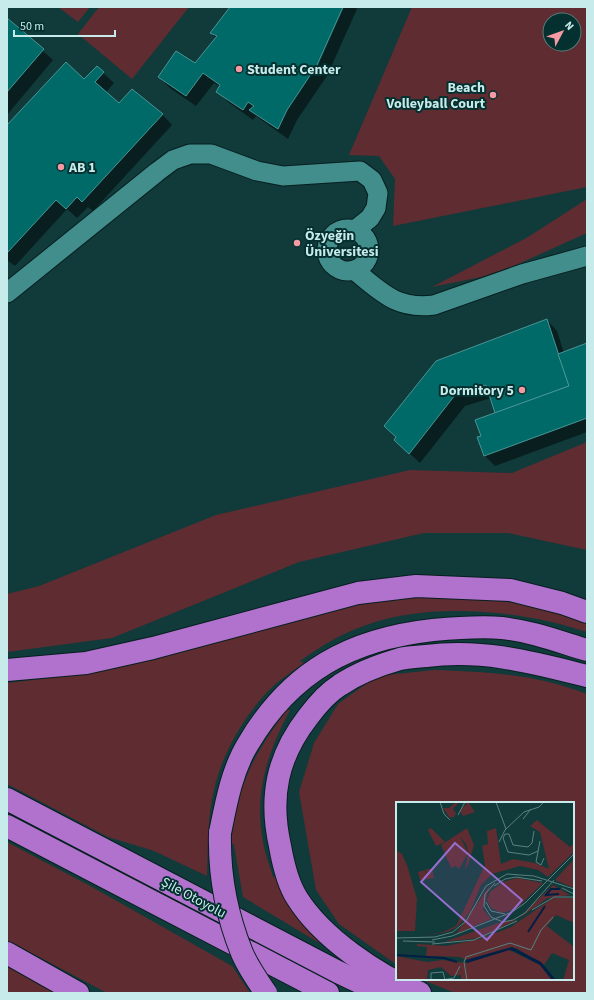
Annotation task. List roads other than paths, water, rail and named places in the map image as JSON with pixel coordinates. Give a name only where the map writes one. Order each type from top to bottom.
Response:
[{"type":"highway","points":[[7,670],[86,663],[153,648],[358,593],[416,586],[510,590],[562,603],[587,612]]},
{"type":"highway","points":[[266,993],[243,954],[236,934],[224,885],[220,858],[220,833],[227,801],[247,745],[278,703],[308,675],[334,658],[376,640],[416,632],[455,628],[503,628],[542,636],[587,650]]},
{"type":"highway","points":[[420,993],[378,971],[329,936],[297,898],[283,861],[275,823],[276,786],[283,758],[295,733],[318,704],[338,685],[364,672],[402,659],[451,653],[509,657],[587,676]]},
{"type":"highway","name":"Şile Otoyolu","points":[[7,799],[338,972],[382,993]]},
{"type":"highway","name":"Şile Otoyolu","points":[[7,826],[328,993]]},
{"type":"highway","points":[[7,953],[78,993]]},
{"type":"lane","points":[[7,293],[157,172],[173,160],[190,154],[211,154],[257,171],[283,176],[360,171],[372,180],[378,194],[376,208],[370,218],[355,230]]},
{"type":"lane","points":[[349,229],[355,230],[365,238],[369,251],[365,263],[354,270],[348,271],[336,266],[331,261],[328,249],[332,237],[337,233],[349,229]]},
{"type":"lane","points":[[354,270],[394,300],[406,305],[419,307],[434,305],[522,274],[587,256]]},
{"type":"place","name":"Student Center","points":[[239,69]]},
{"type":"place","name":"Beach Volleyball Court","points":[[493,95]]},
{"type":"place","name":"AB 1","points":[[61,167]]},
{"type":"place","name":"Özyeğin Üniversitesi","points":[[297,243]]},
{"type":"place","name":"Dormitory 5","points":[[522,390]]}]
